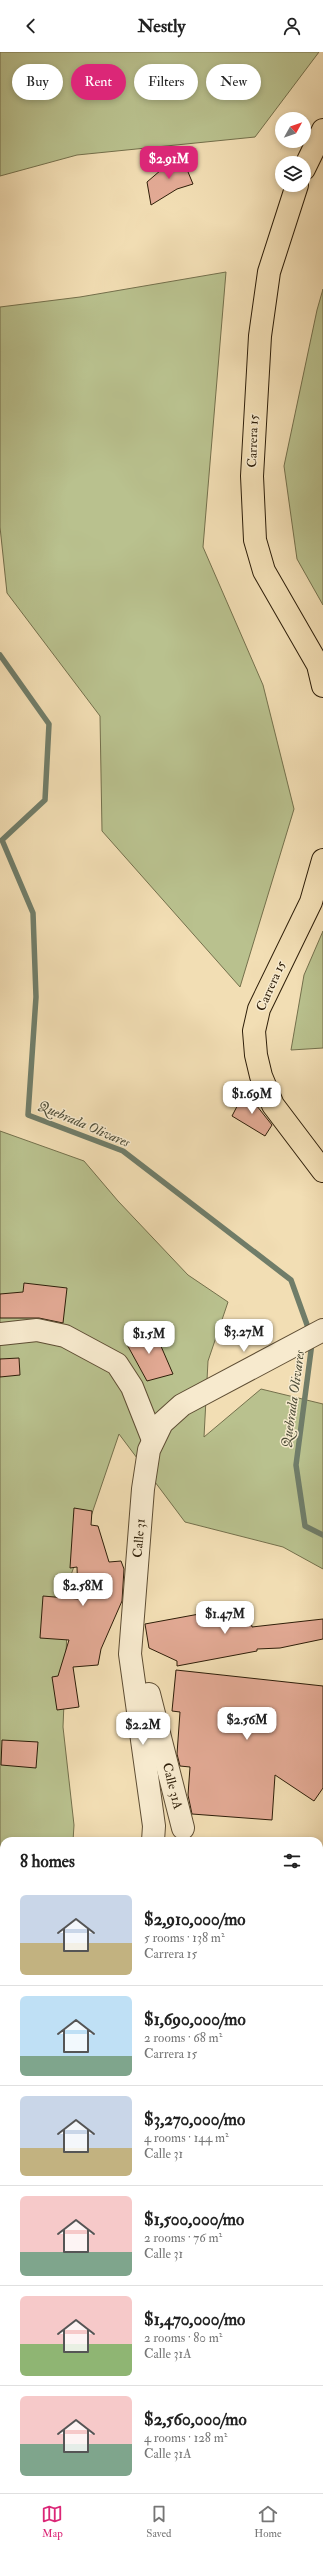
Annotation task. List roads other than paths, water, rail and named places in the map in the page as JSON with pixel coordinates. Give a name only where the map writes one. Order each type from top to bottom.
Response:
[{"type":"main road","points":[[310,156],[323,130]]},
{"type":"main road","name":"Carrera 15","points":[[295,192],[269,272],[260,336],[252,476],[255,540],[264,571],[318,665],[323,686]]},
{"type":"main road","name":"Carrera 15","points":[[323,860],[311,902],[259,1009],[254,1031],[256,1055],[261,1076],[274,1105],[323,1171]]},
{"type":"street","points":[[0,1334],[37,1330],[65,1336],[118,1364],[132,1387],[154,1440]]},
{"type":"street","name":"Calle 31","points":[[153,1837],[154,1826],[130,1654],[143,1489],[149,1450],[162,1424],[182,1405],[323,1330]]},
{"type":"street","name":"Calle 31A","points":[[130,1654],[146,1680],[162,1750],[183,1828]]},
{"type":"waterway","name":"Quebrada Olivares","points":[[0,655],[49,724],[45,800],[2,840],[33,913],[36,997],[28,1115],[123,1151],[291,1280],[310,1333]]},
{"type":"waterway","name":"Quebrada Olivares","points":[[312,1343],[296,1465],[305,1526],[323,1535]]}]
